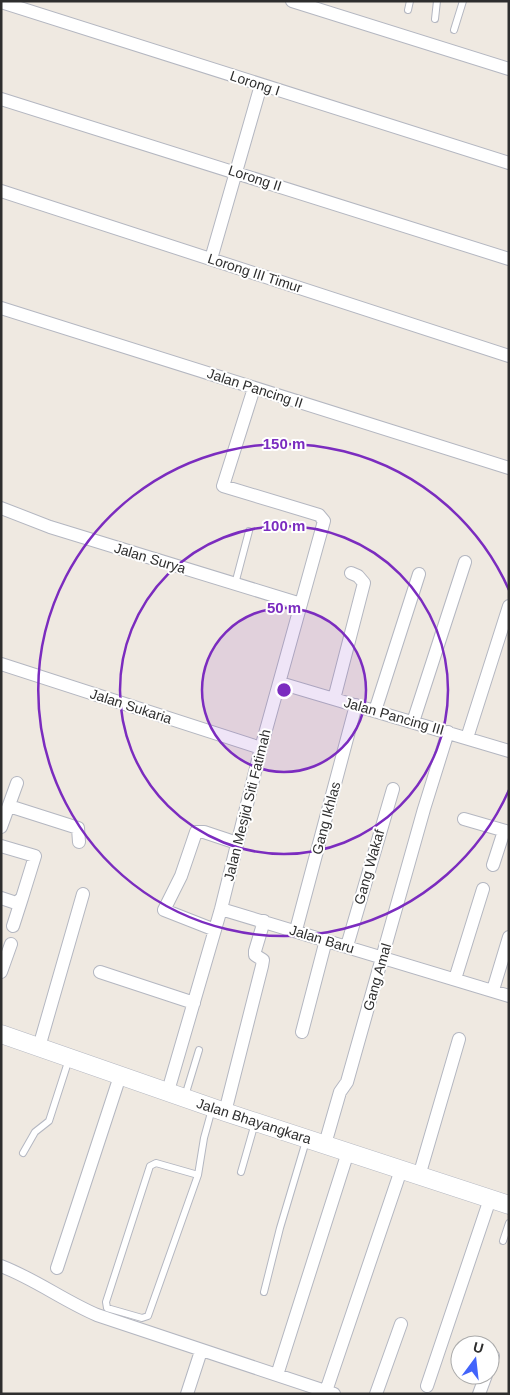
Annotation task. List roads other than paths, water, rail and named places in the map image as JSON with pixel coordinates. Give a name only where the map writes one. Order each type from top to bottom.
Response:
[{"type":"main road","name":"Jalan Bhayangkara","points":[[1,1034],[219,1110],[509,1205]]},
{"type":"street","points":[[292,1],[509,69]]},
{"type":"street","name":"Lorong I","points":[[1,2],[509,163]]},
{"type":"street","points":[[211,259],[261,84]]},
{"type":"street","name":"Lorong II","points":[[1,99],[509,259]]},
{"type":"street","name":"Lorong III Timur","points":[[1,191],[509,356]]},
{"type":"street","name":"Jalan Pancing II","points":[[1,308],[509,468]]},
{"type":"street","name":"Jalan Mesjid Siti Fatimah","points":[[168,1091],[215,930],[261,748],[324,519],[319,514],[223,486],[254,388]]},
{"type":"street","name":"Jalan Surya","points":[[1,508],[50,527],[301,604]]},
{"type":"street","points":[[413,722],[465,562]]},
{"type":"street","points":[[334,699],[364,583],[358,576],[351,573]]},
{"type":"street","points":[[375,710],[419,574]]},
{"type":"street","points":[[467,738],[509,606]]},
{"type":"street","name":"Jalan Sukaria","points":[[1,664],[261,748]]},
{"type":"street","name":"Jalan Pancing III","points":[[280,683],[375,710],[509,752]]},
{"type":"street","name":"Gang Ikhlas","points":[[296,930],[356,705]]},
{"type":"street","name":"Gang Amal","points":[[325,1144],[340,1092],[347,1082],[424,809],[448,732]]},
{"type":"street","points":[[1,827],[17,783]]},
{"type":"street","name":"Gang Wakaf","points":[[347,946],[393,789]]},
{"type":"street","points":[[9,806],[78,828],[80,830],[79,842]]},
{"type":"street","points":[[464,819],[506,831],[494,865]]},
{"type":"street","points":[[215,930],[164,910],[181,876],[196,832],[204,832],[237,843]]},
{"type":"street","points":[[1,846],[35,856],[14,926]]},
{"type":"street","points":[[455,979],[483,889]]},
{"type":"street","points":[[39,1047],[83,894]]},
{"type":"street","points":[[1,898],[16,903],[22,898]]},
{"type":"street","name":"Jalan Baru","points":[[220,909],[296,930],[509,996]]},
{"type":"street","points":[[219,1110],[262,966],[263,960],[255,955],[255,951],[264,921]]},
{"type":"street","points":[[493,990],[509,937]]},
{"type":"street","points":[[302,1032],[326,940]]},
{"type":"street","points":[[1,972],[11,944]]},
{"type":"street","points":[[100,972],[194,1003]]},
{"type":"street","points":[[419,1176],[459,1039]]},
{"type":"street","points":[[57,1268],[120,1076]]},
{"type":"street","points":[[278,1375],[348,1152]]},
{"type":"street","points":[[1,1266],[26,1276],[70,1303],[97,1316],[330,1393],[401,1170]]},
{"type":"street","points":[[427,1386],[490,1199]]},
{"type":"street","points":[[376,1394],[401,1324]]},
{"type":"street","points":[[186,1394],[201,1350]]},
{"type":"lane","points":[[408,10],[410,1]]},
{"type":"lane","points":[[435,19],[437,1]]},
{"type":"lane","points":[[454,30],[463,1]]},
{"type":"lane","points":[[235,584],[249,531]]},
{"type":"lane","points":[[185,1098],[199,1050]]},
{"type":"lane","points":[[23,1153],[35,1132],[49,1121],[70,1057]]},
{"type":"lane","points":[[198,1175],[156,1163],[150,1166],[106,1302],[105,1306],[107,1308],[142,1318],[148,1316],[198,1175],[204,1138],[219,1110]]},
{"type":"lane","points":[[241,1172],[255,1122]]},
{"type":"lane","points":[[264,1292],[280,1228],[307,1138]]},
{"type":"lane","points":[[503,1241],[509,1223]]}]
